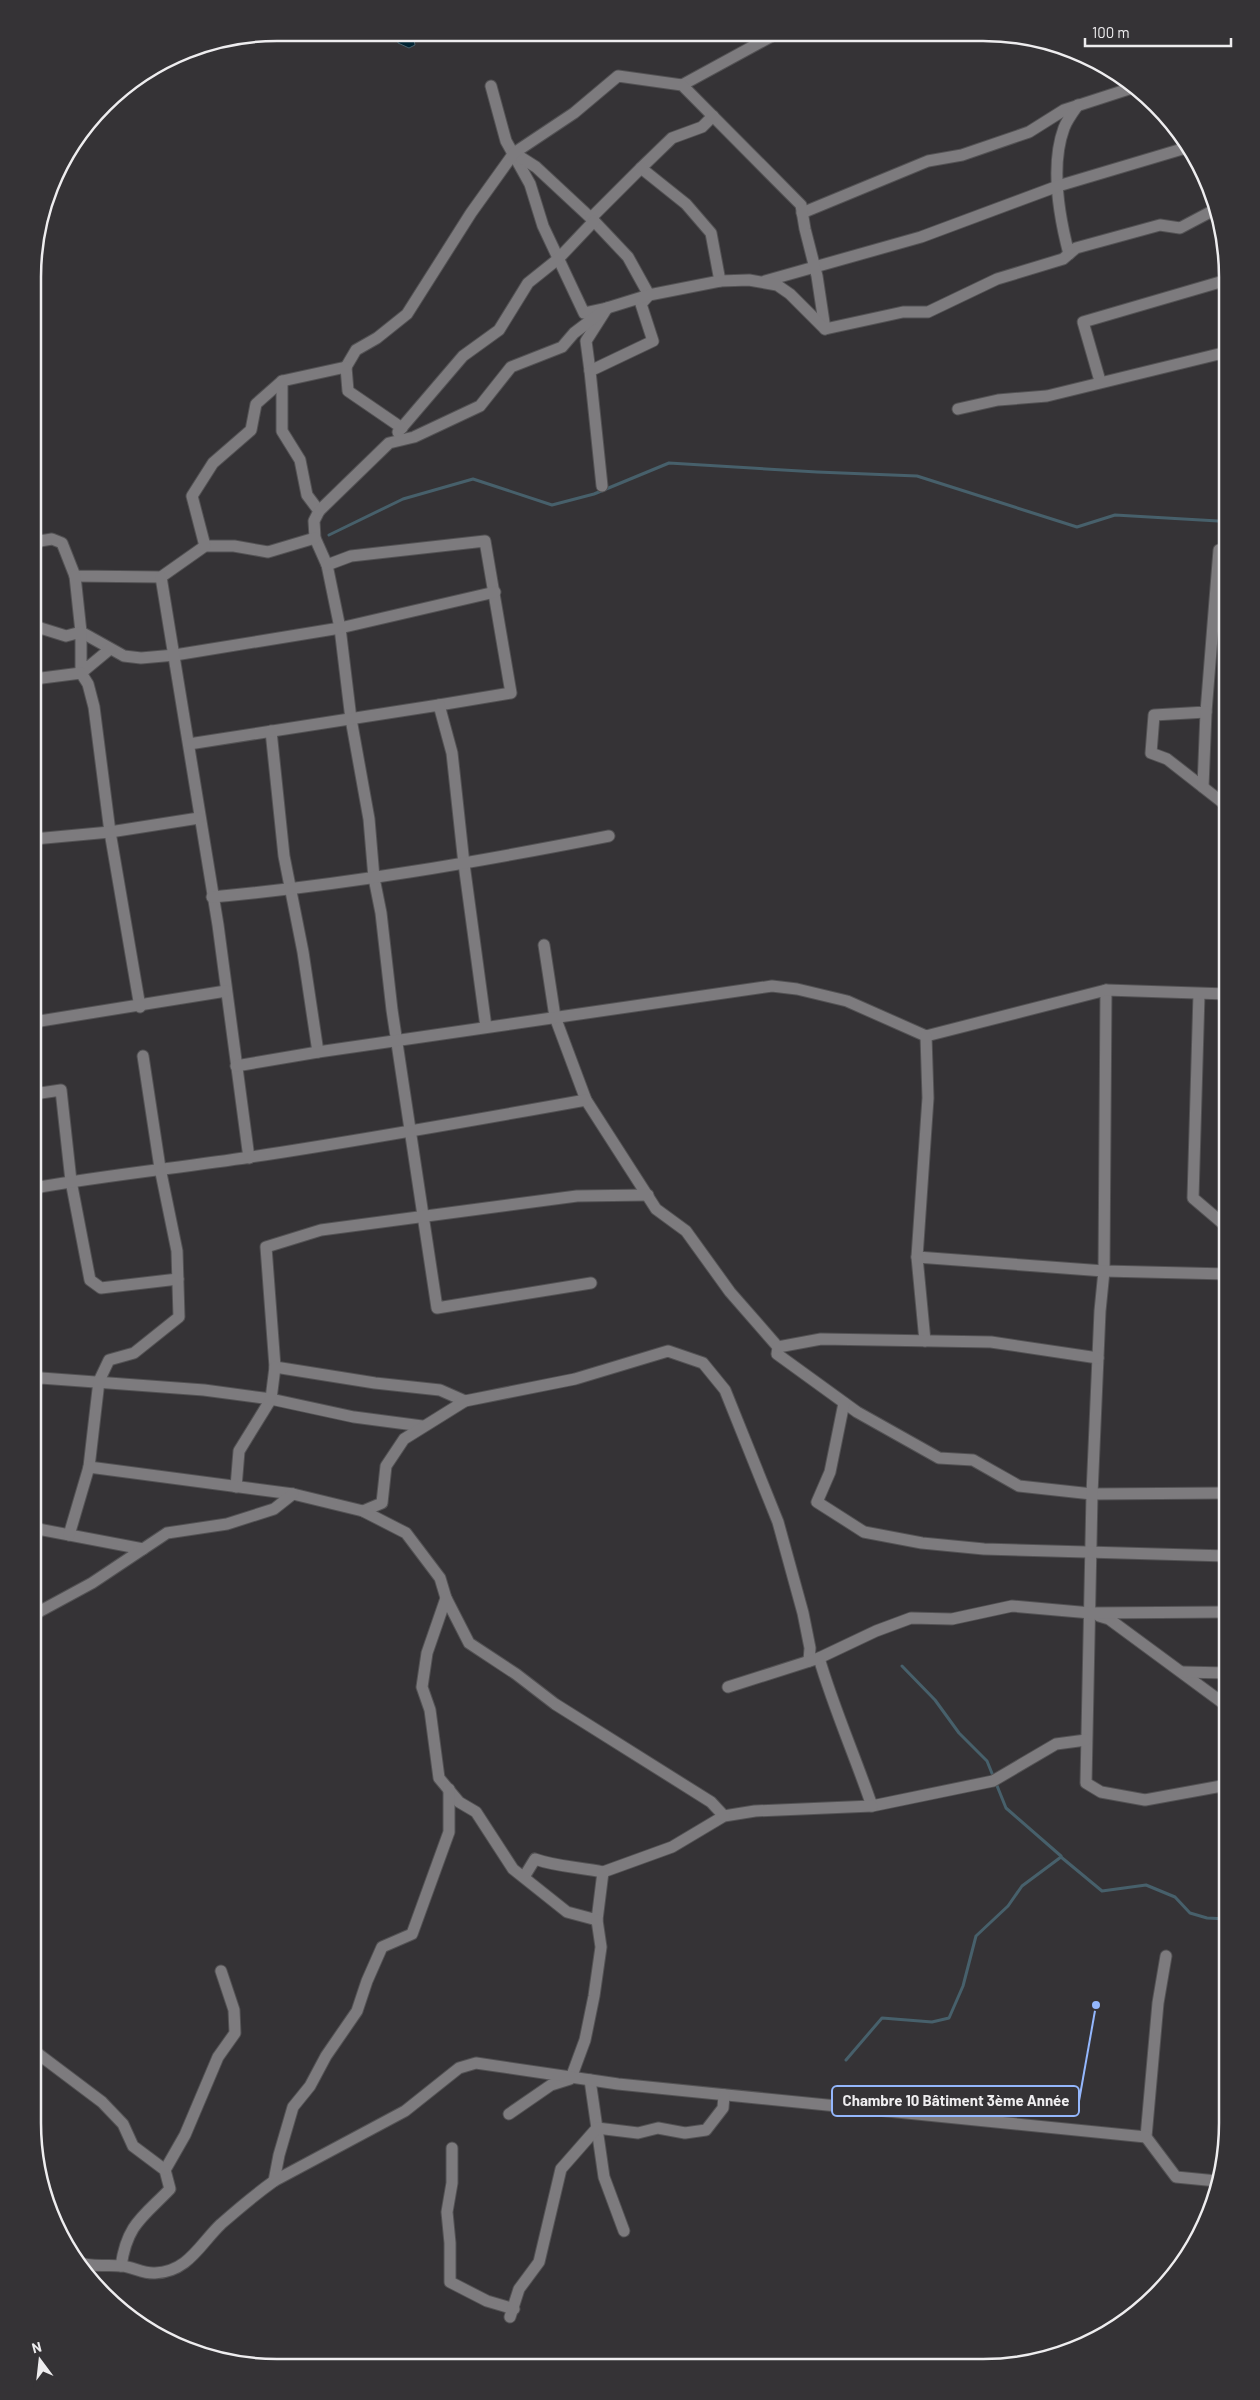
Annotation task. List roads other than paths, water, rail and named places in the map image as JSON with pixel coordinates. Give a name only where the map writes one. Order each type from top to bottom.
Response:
[{"type":"street","points":[[402,428],[348,391],[346,367],[356,350],[377,338],[407,314],[471,213],[514,153],[574,113],[618,76],[682,84],[763,41]]},
{"type":"street","points":[[682,84],[801,205],[815,268],[825,329]]},
{"type":"street","points":[[491,86],[506,142],[530,184],[543,226],[584,313],[649,295],[720,281],[749,280],[777,285],[790,294],[825,329]]},
{"type":"street","points":[[802,213],[928,161],[962,155],[1029,132],[1064,110],[1127,90]]},
{"type":"street","points":[[1069,254],[1062,224],[1058,186],[1059,144],[1064,126],[1078,105]]},
{"type":"street","points":[[591,1283],[437,1308],[392,1010],[381,913],[374,878],[368,819],[351,719],[340,628],[327,565],[315,538],[314,521],[319,511],[402,428],[463,356],[500,330],[528,284],[558,259],[592,219],[641,168],[672,138],[702,127],[713,116]]},
{"type":"street","points":[[761,282],[921,237],[1058,186],[1181,150]]},
{"type":"street","points":[[514,153],[536,167],[592,219],[628,257],[649,295]]},
{"type":"street","points":[[641,168],[686,204],[711,233],[720,281]]},
{"type":"street","points":[[825,329],[903,312],[928,312],[997,279],[1062,259],[1076,248],[1160,225],[1180,228],[1210,213]]},
{"type":"street","points":[[1100,381],[1083,322],[1219,283]]},
{"type":"street","points":[[590,371],[653,341],[641,304],[649,295]]},
{"type":"street","points":[[602,486],[586,341],[606,308]]},
{"type":"street","points":[[388,443],[414,437],[480,406],[511,367],[562,347],[574,333],[606,308]]},
{"type":"street","points":[[958,408],[998,400],[1047,396],[1100,381],[1184,364],[1219,354]]},
{"type":"street","points":[[205,546],[192,496],[214,463],[251,430],[256,404],[282,381],[346,367]]},
{"type":"street","points":[[282,381],[282,431],[300,460],[308,494],[319,511]]},
{"type":"street","points":[[75,576],[161,577],[205,546],[234,546],[268,552],[315,538]]},
{"type":"street","points":[[41,541],[52,539],[62,543],[75,576],[81,632],[81,673],[88,684],[94,707],[110,832],[140,1007]]},
{"type":"street","points":[[189,744],[511,693],[485,541],[351,556],[327,565]]},
{"type":"street","points":[[1203,787],[1206,712],[1219,550]]},
{"type":"street","points":[[161,577],[175,655],[212,897],[248,1158]]},
{"type":"street","points":[[41,628],[66,636],[81,632],[124,656],[141,658],[175,655],[340,628],[495,592]]},
{"type":"street","points":[[41,678],[81,673],[110,649]]},
{"type":"street","points":[[438,704],[452,753],[464,864],[486,1027]]},
{"type":"street","points":[[1206,712],[1154,715],[1151,753],[1167,759],[1219,800]]},
{"type":"street","points":[[271,731],[284,856],[318,1052]]},
{"type":"street","points":[[41,838],[110,832],[200,818]]},
{"type":"street","points":[[212,897],[291,890],[374,878],[464,864],[609,836]]},
{"type":"street","points":[[544,944],[555,1017],[586,1100],[656,1209],[686,1231],[730,1292],[778,1347],[777,1354],[857,1412],[939,1458],[973,1460],[1019,1486],[1092,1494],[1219,1493]]},
{"type":"street","points":[[236,1066],[397,1040],[772,986],[797,989],[847,1001],[926,1036],[1106,990],[1219,994]]},
{"type":"street","points":[[1106,990],[1104,1271],[1092,1494],[1086,1783],[1101,1792],[1145,1800],[1219,1786]]},
{"type":"street","points":[[41,1021],[140,1007],[226,991]]},
{"type":"street","points":[[1199,994],[1193,1198],[1219,1220]]},
{"type":"street","points":[[925,1341],[917,1257],[928,1098],[926,1036]]},
{"type":"street","points":[[69,1535],[90,1467],[99,1381],[109,1360],[134,1353],[179,1317],[177,1251],[160,1168],[144,1056]]},
{"type":"street","points":[[41,1093],[61,1090],[71,1181],[90,1280],[100,1288],[178,1279]]},
{"type":"street","points":[[41,1187],[160,1168],[248,1158],[410,1132],[586,1100]]},
{"type":"street","points":[[236,1487],[239,1451],[272,1400],[275,1367],[266,1247],[320,1230],[577,1196],[648,1195]]},
{"type":"street","points":[[917,1257],[1104,1271],[1219,1274]]},
{"type":"street","points":[[778,1347],[821,1339],[991,1342],[1098,1358]]},
{"type":"street","points":[[363,1511],[382,1503],[386,1466],[404,1438],[465,1401],[575,1379],[668,1351],[703,1363],[725,1390],[778,1522],[803,1613],[810,1648],[856,1758],[872,1806]]},
{"type":"street","points":[[275,1367],[375,1383],[440,1390],[465,1401]]},
{"type":"street","points":[[41,1378],[204,1390],[272,1400],[354,1417],[422,1426]]},
{"type":"street","points":[[844,1403],[830,1472],[817,1502],[864,1532],[922,1543],[984,1549],[1219,1556]]},
{"type":"street","points":[[90,1467],[293,1494],[363,1511],[406,1532],[440,1578],[446,1598],[470,1643],[516,1674],[555,1704],[710,1802],[724,1816]]},
{"type":"street","points":[[41,1611],[92,1583],[167,1533],[227,1524],[274,1509],[293,1494]]},
{"type":"street","points":[[41,1530],[143,1549]]},
{"type":"street","points":[[446,1598],[427,1653],[422,1687],[430,1710],[439,1778],[459,1802],[476,1812],[513,1869],[567,1912],[597,1920]]},
{"type":"street","points":[[728,1687],[814,1660],[876,1631],[911,1618],[952,1620],[1012,1606],[1091,1613],[1219,1612]]},
{"type":"street","points":[[1091,1613],[1110,1619],[1219,1700]]},
{"type":"street","points":[[1182,1672],[1219,1672]]},
{"type":"street","points":[[524,1877],[535,1859],[554,1866],[578,1867],[603,1872],[672,1847],[724,1816],[755,1811],[872,1806],[993,1780],[1056,1744],[1086,1740]]},
{"type":"street","points":[[274,2181],[279,2155],[293,2107],[310,2086],[326,2056],[357,2011],[367,1981],[382,1947],[412,1934],[449,1832],[449,1790]]},
{"type":"street","points":[[571,2078],[585,2040],[594,1996],[601,1947],[597,1920],[603,1872]]},
{"type":"street","points":[[1166,1956],[1158,2003],[1146,2137],[1176,2177],[1212,2180]]},
{"type":"street","points":[[165,2170],[185,2135],[218,2057],[235,2033],[234,2010],[221,1971]]},
{"type":"street","points":[[41,2056],[102,2102],[122,2124],[133,2146],[165,2170],[170,2188],[134,2224],[124,2244],[121,2266]]},
{"type":"street","points":[[89,2265],[121,2266],[155,2274],[176,2269],[194,2256],[209,2235],[235,2211],[274,2181],[405,2112],[458,2068],[476,2063],[571,2078],[1146,2137]]},
{"type":"street","points":[[509,2114],[551,2085],[571,2078]]},
{"type":"street","points":[[590,2080],[604,2177],[624,2231]]},
{"type":"street","points":[[597,2128],[638,2133],[658,2128],[685,2133],[706,2130],[722,2108],[724,2094]]},
{"type":"street","points":[[452,2148],[452,2183],[447,2212],[450,2243],[450,2282],[512,2313],[519,2289],[539,2262],[561,2169],[597,2128]]},
{"type":"water","points":[[398,41],[414,41],[415,45],[409,48],[398,43]]},
{"type":"waterway","points":[[329,535],[403,499],[473,479],[552,505],[594,494],[669,463],[917,476],[1077,527],[1115,515],[1219,521]]},
{"type":"waterway","points":[[902,1666],[935,1700],[959,1733],[987,1761],[1006,1808],[1061,1856]]},
{"type":"waterway","points":[[846,2060],[882,2018],[932,2022],[949,2018],[963,1986],[976,1936],[1008,1906],[1022,1886],[1061,1857],[1102,1891],[1146,1885],[1175,1897],[1190,1913],[1207,1918],[1219,1919]]},
{"type":"place","name":"Chambre 10 Bâtiment 3ème Année","points":[[1096,2005]]}]
